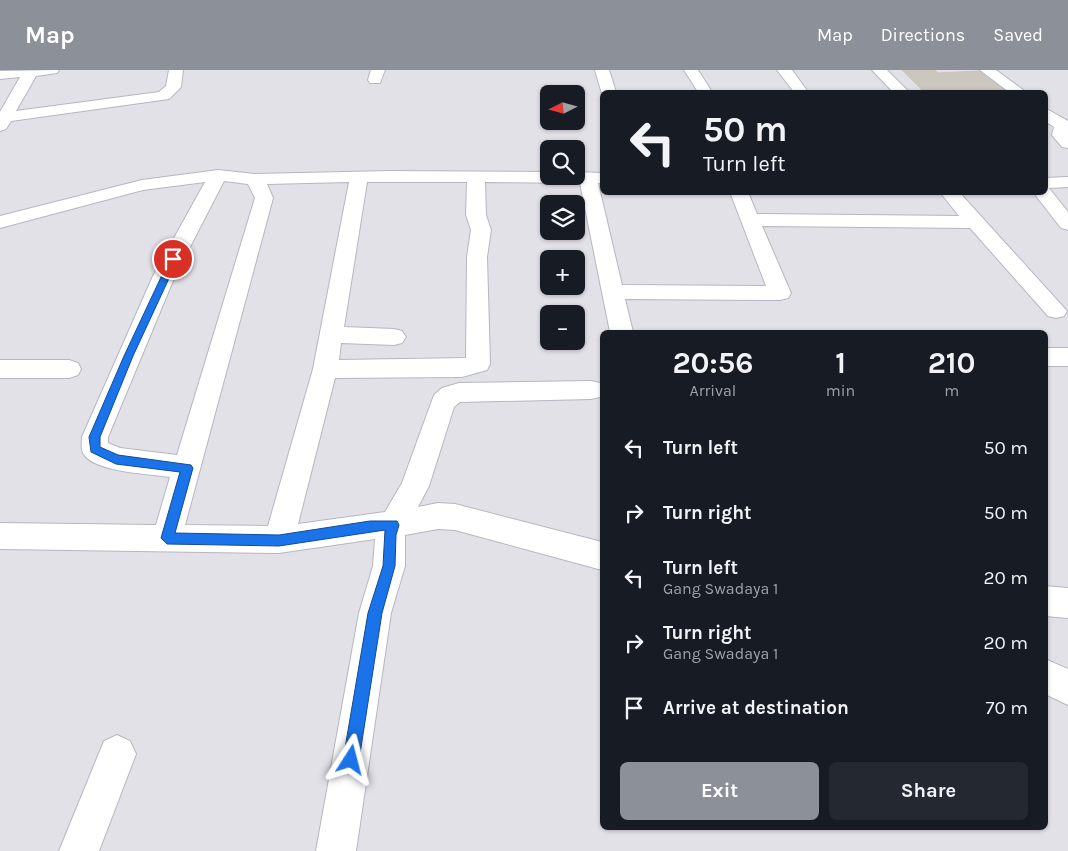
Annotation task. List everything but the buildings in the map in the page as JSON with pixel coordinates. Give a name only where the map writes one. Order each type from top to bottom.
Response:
[{"type":"street","points":[[0,75],[52,70]]},
{"type":"street","points":[[1,120],[164,96],[173,87],[176,70]]},
{"type":"street","points":[[602,70],[608,90]]},
{"type":"street","points":[[691,70],[704,90]]},
{"type":"street","points":[[784,70],[799,90]]},
{"type":"street","points":[[879,70],[899,90]]},
{"type":"street","points":[[987,70],[1015,90]]},
{"type":"street","points":[[1,120],[32,71]]},
{"type":"street","points":[[1048,116],[1061,133]]},
{"type":"street","points":[[187,468],[116,459],[95,449],[95,437],[164,276],[218,175]]},
{"type":"street","points":[[0,222],[142,185],[218,175],[255,179],[595,178],[620,330]]},
{"type":"street","points":[[325,369],[462,368],[478,364],[477,257],[481,230],[476,215],[476,177]]},
{"type":"street","points":[[279,540],[325,369],[359,178]]},
{"type":"street","points":[[167,538],[264,198],[255,179]]},
{"type":"street","points":[[1048,183],[1068,182]]},
{"type":"street","points":[[612,292],[780,293],[740,195]]},
{"type":"street","points":[[952,195],[1056,311]]},
{"type":"street","points":[[1044,195],[1068,224]]},
{"type":"street","points":[[750,220],[975,222]]},
{"type":"street","points":[[331,335],[394,337]]},
{"type":"street","points":[[1048,357],[1068,357]]},
{"type":"street","points":[[0,369],[69,369]]},
{"type":"street","points":[[336,851],[375,613],[391,542],[415,486],[443,402],[451,395],[476,390],[591,390]]},
{"type":"street","points":[[391,542],[438,516],[455,517],[600,555]]},
{"type":"street","points":[[0,536],[279,540],[370,526],[391,542]]},
{"type":"street","points":[[1048,601],[1068,603]]},
{"type":"street","points":[[1048,677],[1068,687]]},
{"type":"street","points":[[79,851],[117,754]]},
{"type":"shaded area","points":[[0,70],[1068,70],[1068,851],[0,851]]},
{"type":"route","points":[[173,259],[134,347],[128,356],[95,437],[95,449],[116,459],[187,468],[167,538],[279,540],[370,526],[393,525],[390,535],[389,566],[375,613],[351,760]]}]
